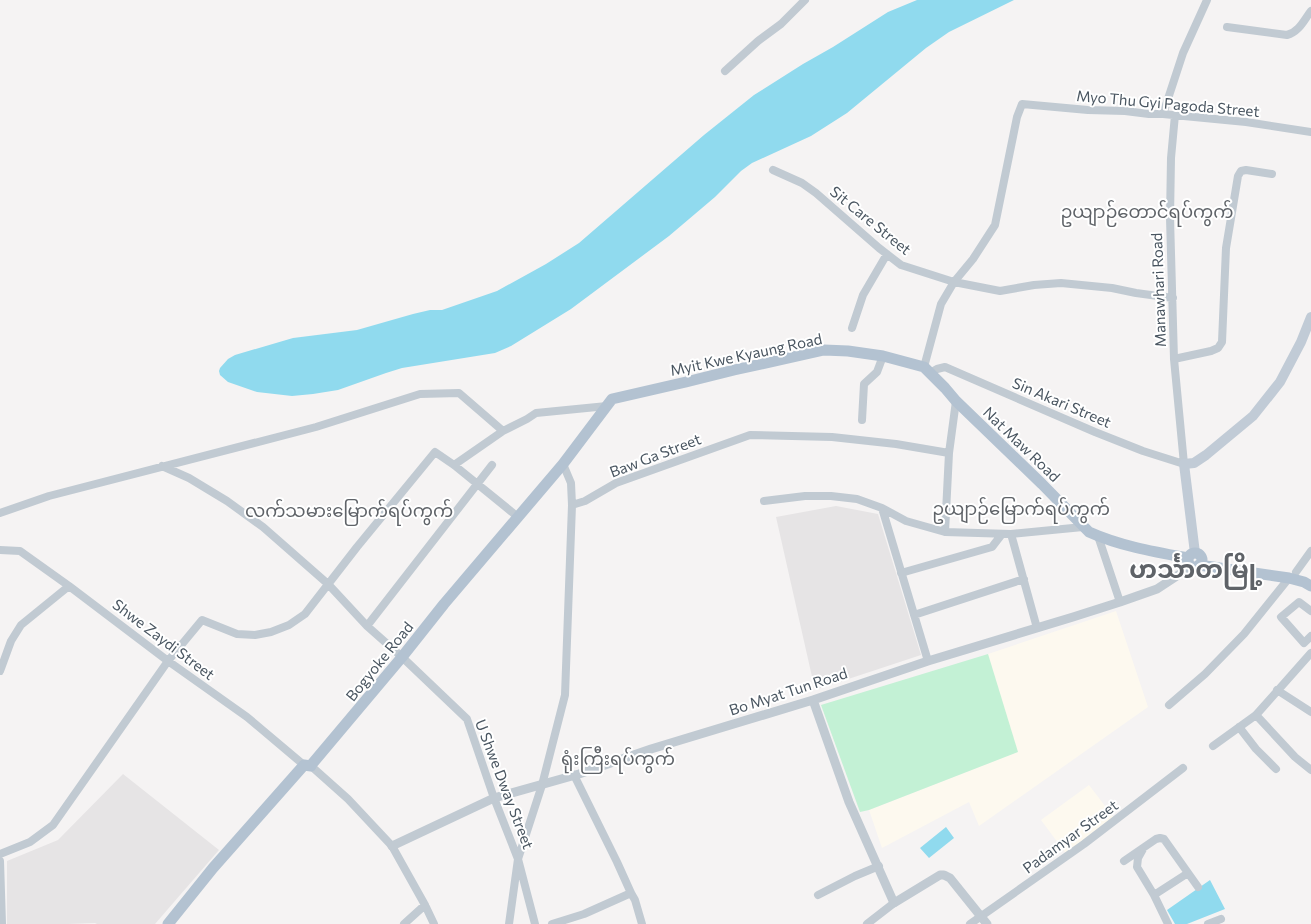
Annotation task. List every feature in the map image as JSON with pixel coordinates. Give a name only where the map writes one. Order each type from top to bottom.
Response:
[{"type":"main road","points":[[1195,560],[1189,464],[1206,456],[1253,416],[1280,382],[1301,342],[1311,317]]},
{"type":"main road","name":"Myit Kwe Kyaung Road","points":[[607,406],[612,399],[824,350],[882,356],[927,370]]},
{"type":"main road","name":"Nat Maw Road","points":[[927,370],[1089,532],[1144,549],[1195,560],[1269,567],[1293,575],[1311,578]]},
{"type":"main road","name":"Bogyoke Road","points":[[168,924],[213,868],[307,766],[402,657],[444,604],[563,464],[607,406]]},
{"type":"main road","name":"Nat Maw Road","points":[[1293,575],[1311,586]]},
{"type":"street","points":[[725,71],[781,24],[805,0]]},
{"type":"street","points":[[1164,114],[1183,53],[1207,0]]},
{"type":"street","points":[[1227,27],[1287,35],[1297,30],[1311,10]]},
{"type":"street","name":"Myo Thu Gyi Pagoda Street","points":[[954,282],[973,259],[995,224],[1017,117],[1022,104],[1164,114],[1246,122],[1311,132]]},
{"type":"street","name":"Manawhari Road","points":[[1174,115],[1170,218],[1174,359],[1189,464]]},
{"type":"street","name":"Sit Care Street","points":[[773,170],[802,183],[816,193],[871,242],[902,265],[954,282],[1000,291],[1061,283],[1112,288],[1173,298]]},
{"type":"street","points":[[1174,359],[1211,351],[1218,348],[1222,342],[1226,248],[1238,176],[1241,171],[1246,170],[1272,174]]},
{"type":"street","points":[[852,328],[863,295],[887,254]]},
{"type":"street","points":[[927,370],[941,304],[954,282]]},
{"type":"street","points":[[862,420],[864,384],[877,372],[882,356]]},
{"type":"street","name":"Sin Akari Street","points":[[927,370],[945,367],[1095,432],[1143,451],[1189,464]]},
{"type":"street","points":[[0,513],[50,496],[316,427],[420,394],[459,393],[503,431]]},
{"type":"street","points":[[945,532],[949,454],[956,401]]},
{"type":"street","points":[[454,465],[503,431],[536,414],[607,406]]},
{"type":"street","name":"Baw Ga Street","points":[[572,505],[585,501],[616,483],[750,435],[832,437],[896,444],[949,454]]},
{"type":"street","points":[[0,854],[30,842],[53,825],[168,661],[202,620],[237,634],[255,635],[272,632],[289,625],[305,614],[435,452],[518,517]]},
{"type":"street","points":[[509,924],[518,858],[542,785],[565,695],[572,483],[563,464]]},
{"type":"street","points":[[367,626],[492,465]]},
{"type":"street","name":"U Shwe Dway Street","points":[[162,466],[189,478],[227,501],[263,527],[328,584],[367,626],[467,719],[494,798],[518,858],[535,924]]},
{"type":"street","points":[[764,501],[805,496],[857,499],[882,508],[906,521],[945,532],[1012,534],[1084,527]]},
{"type":"street","points":[[882,508],[928,661]]},
{"type":"street","points":[[901,573],[992,547],[1002,534]]},
{"type":"street","points":[[1012,534],[1037,628]]},
{"type":"street","points":[[1098,536],[1120,602]]},
{"type":"street","name":"Shwe Zaydi Street","points":[[0,550],[20,551],[69,586],[168,661],[247,717],[348,799],[392,846],[434,924]]},
{"type":"street","points":[[1169,705],[1205,674],[1244,634],[1293,575],[1311,550]]},
{"type":"street","name":"Bo Myat Tun Road","points":[[392,846],[494,798],[542,785],[813,700],[928,661],[1157,589],[1195,560]]},
{"type":"street","points":[[914,615],[1024,579]]},
{"type":"street","points":[[0,670],[11,641],[21,625],[69,586]]},
{"type":"street","points":[[1311,611],[1299,602],[1281,617],[1304,643],[1311,636]]},
{"type":"street","points":[[1213,746],[1256,715],[1311,653]]},
{"type":"street","points":[[1277,690],[1311,712]]},
{"type":"street","points":[[813,700],[849,802],[894,902]]},
{"type":"street","points":[[1256,715],[1295,757],[1311,770]]},
{"type":"street","points":[[1240,727],[1256,748],[1276,769]]},
{"type":"street","name":"Padamyar Street","points":[[970,924],[984,920],[1183,768]]},
{"type":"street","points":[[574,775],[635,900],[642,924]]},
{"type":"street","points":[[1124,861],[1156,839],[1164,839],[1198,887]]},
{"type":"street","points":[[1144,847],[1138,858],[1137,867],[1154,895],[1168,924]]},
{"type":"street","points":[[0,861],[2,924]]},
{"type":"street","points":[[818,895],[879,866]]},
{"type":"street","points":[[1154,895],[1188,873]]},
{"type":"street","points":[[867,924],[894,902],[940,875],[950,878],[984,920]]},
{"type":"street","points":[[552,924],[584,914],[631,893]]},
{"type":"street","points":[[404,924],[425,905]]},
{"type":"street","points":[[1208,924],[1221,919]]},
{"type":"shaded area","points":[[836,506],[878,514],[921,655],[815,690],[776,517]]},
{"type":"shaded area","points":[[1116,611],[1148,707],[979,826],[969,802],[882,848],[869,810],[1017,752],[988,654]]},
{"type":"shaded area","points":[[123,774],[219,850],[155,924],[7,924],[7,861],[58,840]]},
{"type":"shaded area","points":[[1089,785],[1115,819],[1067,855],[1041,820]]},
{"type":"green space","points":[[988,654],[1018,752],[860,812],[821,705]]},
{"type":"water","points":[[917,0],[1014,0],[949,32],[926,48],[847,113],[811,136],[752,163],[669,236],[571,309],[511,346],[495,353],[402,368],[338,390],[313,394],[292,396],[257,392],[228,382],[220,375],[220,368],[228,359],[235,355],[293,338],[357,330],[430,310],[442,310],[497,291],[579,243],[704,135],[754,95],[888,12]]},
{"type":"water","points":[[946,827],[954,838],[929,858],[920,848]]},
{"type":"water","points":[[1210,880],[1225,909],[1187,924],[1175,924],[1167,910]]},
{"type":"district","name":"ဥယျာဉ်တောင်ရပ်ကွက်","points":[[1147,211]]},
{"type":"district","name":"ဥယျာဉ်မြောက်ရပ်ကွက်","points":[[1021,508]]},
{"type":"district","name":"လက်သမားမြောက်ရပ်ကွက်","points":[[349,510]]},
{"type":"district","name":"ဟင်္သာတမြို့","points":[[1196,568]]},
{"type":"district","name":"ရုံးကြီးရပ်ကွက်","points":[[618,758]]}]
